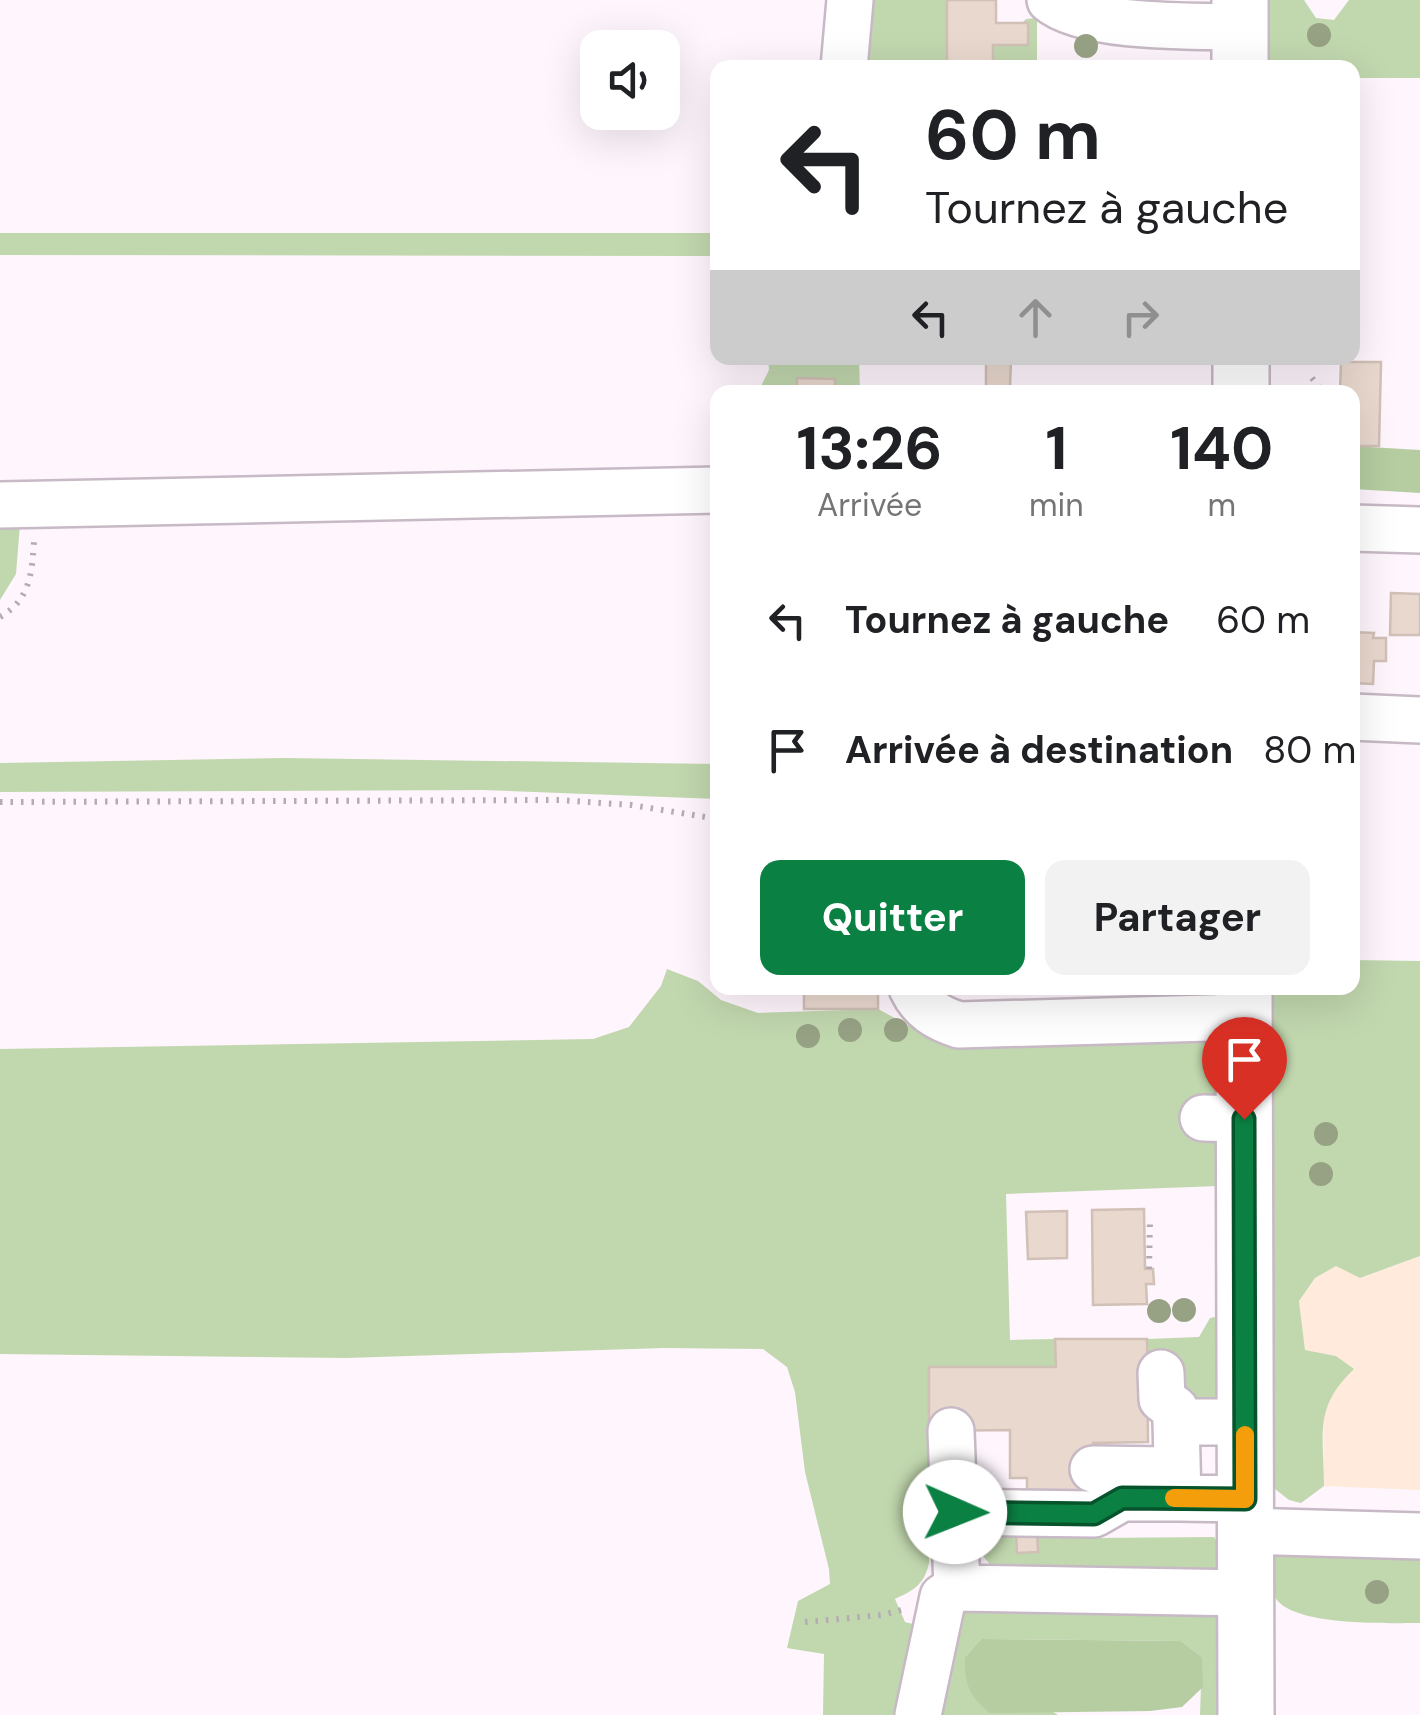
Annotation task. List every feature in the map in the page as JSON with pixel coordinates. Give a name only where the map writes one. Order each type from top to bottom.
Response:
[{"type":"main road","points":[[1244,1002],[1223,1119],[1245,1422],[1246,1715]]},
{"type":"street","points":[[845,60],[850,0]]},
{"type":"street","points":[[1050,0],[1062,9],[1147,24],[1240,32]]},
{"type":"street","points":[[18,505],[710,490]]},
{"type":"street","points":[[1360,528],[1420,530]]},
{"type":"street","points":[[1360,717],[1420,720]]},
{"type":"street","points":[[915,995],[939,1019],[959,1025],[1244,1002]]},
{"type":"street","points":[[1162,1374],[1162,1399],[1175,1409],[1177,1484]]},
{"type":"street","points":[[1176,1422],[1245,1422]]},
{"type":"street","points":[[918,1715],[949,1597],[955,1512],[950,1431]]},
{"type":"street","points":[[1093,1469],[1177,1484],[1245,1515],[1420,1536]]},
{"type":"street","points":[[955,1512],[1094,1514],[1122,1498],[1177,1484]]},
{"type":"street","points":[[949,1597],[1245,1593]]},
{"type":"path","points":[[1312,378],[1318,385]]},
{"type":"path","points":[[0,617],[20,604],[28,586],[18,505]]},
{"type":"path","points":[[0,802],[559,800],[631,805],[710,818]]},
{"type":"path","points":[[1149,1269],[1150,1220]]},
{"type":"path","points":[[805,1622],[882,1615],[949,1597]]},
{"type":"shaded area","points":[[1420,1256],[1420,1490],[1324,1486],[1323,1408],[1339,1383],[1336,1356],[1305,1350],[1299,1301],[1315,1278],[1336,1266],[1361,1278]]},
{"type":"green space","points":[[858,0],[947,0],[947,60],[858,60]]},
{"type":"green space","points":[[1268,0],[1304,0],[1316,18],[1334,20],[1349,0],[1420,0],[1420,78],[1360,78],[1360,60],[1268,60]]},
{"type":"green space","points":[[1037,18],[1037,60],[993,60],[993,45],[1027,45],[1028,24],[1022,23]]},
{"type":"green space","points":[[0,233],[710,233],[710,256],[0,255]]},
{"type":"green space","points":[[769,365],[859,365],[860,385],[834,385],[834,379],[798,378],[798,385],[762,385]]},
{"type":"green space","points":[[1360,446],[1420,450],[1420,493],[1360,489]]},
{"type":"green space","points":[[21,512],[16,574],[0,600],[0,513]]},
{"type":"green space","points":[[285,758],[710,764],[710,799],[483,790],[0,792],[0,763]]},
{"type":"green space","points":[[1360,960],[1420,961],[1420,1256],[1360,1278],[1336,1266],[1315,1278],[1299,1301],[1305,1350],[1336,1356],[1354,1369],[1326,1409],[1324,1486],[1301,1503],[1289,1500],[1270,1485],[1268,995],[1360,995]]},
{"type":"green space","points":[[667,969],[698,981],[710,995],[758,1013],[878,1009],[934,1039],[1218,1035],[1219,1093],[1198,1097],[1201,1135],[1217,1136],[1219,1186],[1006,1194],[1010,1340],[1055,1339],[1056,1367],[929,1368],[929,1563],[917,1586],[895,1599],[905,1622],[921,1626],[912,1715],[823,1715],[824,1654],[787,1648],[798,1601],[830,1584],[829,1569],[805,1472],[795,1392],[787,1367],[763,1349],[663,1348],[346,1358],[0,1354],[0,1049],[593,1039],[629,1027],[661,986]]},
{"type":"green space","points":[[1220,1316],[1221,1392],[1215,1402],[1182,1401],[1153,1353],[1147,1352],[1147,1339],[1199,1337],[1210,1318]]},
{"type":"green space","points":[[1010,1525],[1087,1528],[1094,1538],[1214,1537],[1221,1551],[1222,1569],[1206,1583],[1017,1581],[998,1574],[978,1550],[985,1538]]},
{"type":"green space","points":[[1420,1548],[1420,1623],[1318,1618],[1283,1605],[1272,1590],[1274,1556],[1287,1549]]},
{"type":"green space","points":[[1199,1602],[1221,1616],[1222,1715],[1200,1715],[1202,1657],[1181,1641],[981,1639],[965,1657],[1058,1715],[926,1715],[961,1609]]},
{"type":"green space","points":[[981,1639],[1181,1641],[1202,1657],[1203,1687],[1182,1707],[1150,1711],[990,1713],[973,1695],[966,1674],[965,1657]]},
{"type":"building","points":[[947,0],[996,0],[996,23],[1028,23],[1028,45],[993,45],[993,60],[947,60]]},
{"type":"building","points":[[1381,362],[1379,446],[1360,446],[1360,385],[1340,385],[1341,365]]},
{"type":"building","points":[[986,365],[1011,365],[1010,385],[986,385]]},
{"type":"building","points":[[797,378],[835,379],[835,385],[797,385]]},
{"type":"building","points":[[1391,593],[1420,594],[1420,635],[1390,635]]},
{"type":"building","points":[[1360,632],[1386,638],[1386,661],[1374,661],[1373,684],[1360,683]]},
{"type":"building","points":[[804,995],[878,995],[878,1009],[804,1009]]},
{"type":"building","points":[[1144,1209],[1145,1269],[1153,1269],[1154,1284],[1146,1284],[1147,1304],[1093,1305],[1092,1210]]},
{"type":"building","points":[[1067,1211],[1067,1258],[1028,1259],[1026,1212]]},
{"type":"building","points":[[1055,1339],[1147,1339],[1148,1442],[1093,1443],[1093,1503],[1027,1503],[1027,1478],[1010,1478],[1010,1430],[929,1431],[929,1367],[1056,1367]]},
{"type":"building","points":[[1037,1531],[1038,1552],[1017,1553],[1016,1533]]},
{"type":"slow traffic","points":[[1174,1498],[1245,1499],[1245,1435]]},
{"type":"route","points":[[955,1512],[1094,1514],[1122,1498],[1245,1499],[1244,1119]]}]
